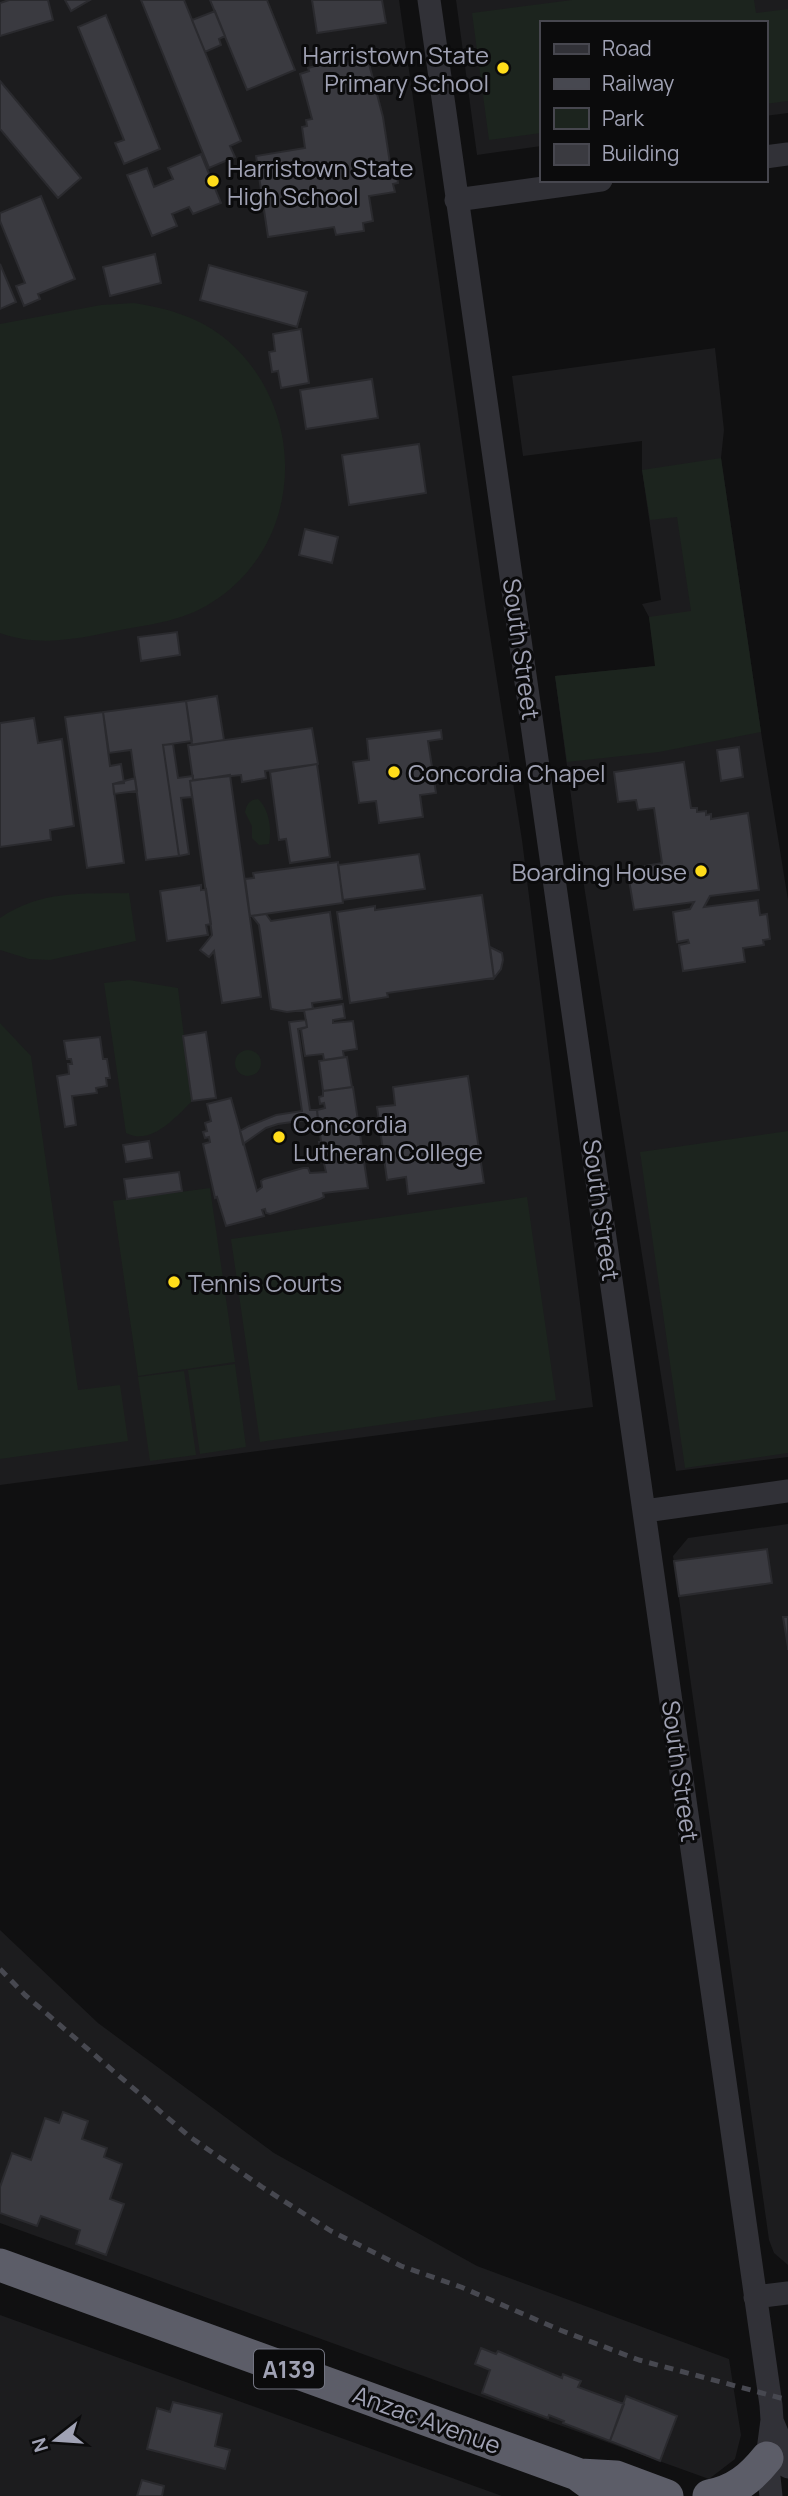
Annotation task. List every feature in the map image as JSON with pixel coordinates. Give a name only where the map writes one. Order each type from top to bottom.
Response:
[{"type":"highway","name":"Anzac Avenue","points":[[0,2265],[577,2474],[616,2477],[667,2496]]},
{"type":"highway","points":[[709,2496],[735,2488],[777,2463]]},
{"type":"highway","name":"Anzac Avenue","points":[[577,2474],[607,2496]]},
{"type":"street","name":"South Street","points":[[429,0],[772,2420],[777,2463],[771,2496]]},
{"type":"street","points":[[767,157],[788,154]]},
{"type":"street","points":[[456,201],[587,182]]},
{"type":"street","points":[[645,1511],[788,1491]]},
{"type":"street","points":[[755,2297],[788,2293]]},
{"type":"shaded area","name":"Concordia Lutheran College","points":[[0,0],[399,0],[486,610],[522,840],[593,1407],[0,1485]]},
{"type":"shaded area","name":"Harristown State Primary School","points":[[456,0],[788,0],[788,113],[767,116],[767,21],[540,21],[540,146],[477,155]]},
{"type":"shaded area","points":[[715,348],[724,430],[721,458],[788,900],[788,1457],[676,1471],[577,841],[555,676],[656,666],[649,617],[642,604],[661,600],[642,470],[642,441],[523,456],[512,376]]},
{"type":"shaded area","points":[[788,1524],[788,2265],[774,2253],[769,2240],[673,1556],[688,1538]]},
{"type":"shaded area","points":[[0,1930],[98,2023],[274,2153],[477,2266],[729,2359],[741,2435],[735,2459],[709,2479],[0,2223]]},
{"type":"shaded area","points":[[0,2315],[502,2496],[0,2496]]},
{"type":"green space","name":"Harristown State Primary School","points":[[572,0],[754,0],[756,13],[788,9],[788,101],[767,104],[767,21],[540,21],[540,133],[489,140],[472,13]]},
{"type":"green space","points":[[134,303],[169,310],[202,323],[222,336],[251,365],[271,400],[282,437],[285,476],[278,514],[263,550],[239,581],[206,606],[184,616],[72,639],[29,640],[0,633],[0,324],[101,305]]},
{"type":"green space","points":[[721,458],[761,732],[659,752],[567,762],[555,676],[655,666],[649,617],[691,611],[677,517],[650,520],[642,470]]},
{"type":"green space","points":[[258,799],[269,819],[269,844],[259,845],[252,838],[252,826],[245,812],[249,802]]},
{"type":"green space","points":[[129,893],[136,941],[50,960],[29,959],[0,950],[0,918],[15,909],[31,902],[62,895]]},
{"type":"green space","points":[[129,980],[178,988],[192,1101],[162,1128],[144,1136],[126,1133],[104,983]]},
{"type":"green space","points":[[0,1023],[31,1056],[78,1390],[120,1385],[128,1441],[0,1459]]},
{"type":"green space","points":[[248,1050],[257,1054],[261,1063],[257,1072],[248,1076],[239,1072],[235,1063],[239,1054]]},
{"type":"green space","points":[[788,1131],[788,1453],[685,1468],[640,1152]]},
{"type":"green space","name":"Tennis Courts","points":[[210,1188],[235,1362],[138,1376],[113,1201]]},
{"type":"green space","points":[[527,1197],[556,1400],[260,1442],[231,1239]]},
{"type":"green space","points":[[235,1364],[246,1447],[200,1454],[188,1370]]},
{"type":"green space","points":[[184,1371],[196,1455],[150,1461],[138,1377]]},
{"type":"building","points":[[9,0],[48,0],[53,20],[0,36],[0,3]]},
{"type":"building","points":[[65,0],[90,0],[71,11]]},
{"type":"building","points":[[141,0],[184,0],[241,141],[230,146],[235,157],[209,168]]},
{"type":"building","points":[[210,0],[267,0],[295,70],[247,90]]},
{"type":"building","points":[[312,0],[382,0],[386,23],[317,33]]},
{"type":"building","points":[[215,11],[225,36],[219,39],[221,45],[205,52],[192,20]]},
{"type":"building","points":[[106,15],[160,149],[124,164],[115,143],[124,140],[78,27]]},
{"type":"building","points":[[367,56],[383,117],[391,170],[396,169],[398,183],[393,184],[395,192],[369,196],[373,221],[363,223],[364,231],[336,235],[334,227],[268,237],[256,156],[305,148],[302,127],[307,126],[306,120],[312,119],[300,74],[309,71],[308,68],[330,62],[331,66]]},
{"type":"building","points":[[0,81],[81,178],[58,198],[0,129]]},
{"type":"building","points":[[201,154],[221,203],[193,214],[189,207],[172,214],[177,226],[152,236],[127,175],[147,168],[154,187],[173,179],[168,168]]},
{"type":"building","points":[[41,196],[75,279],[38,294],[40,299],[24,306],[16,286],[25,283],[0,221],[0,213]]},
{"type":"building","points":[[155,254],[161,283],[110,296],[103,267]]},
{"type":"building","points":[[0,264],[16,302],[0,309]]},
{"type":"building","points":[[209,265],[307,292],[297,327],[200,300]]},
{"type":"building","points":[[301,329],[309,383],[281,388],[278,371],[272,372],[269,352],[275,351],[273,334]]},
{"type":"building","points":[[372,379],[378,418],[306,429],[300,390]]},
{"type":"building","points":[[419,444],[426,493],[349,505],[342,455]]},
{"type":"building","points":[[305,529],[338,537],[332,563],[299,555]]},
{"type":"building","points":[[177,632],[180,655],[141,661],[138,637]]},
{"type":"building","points":[[217,696],[224,740],[192,745],[186,701]]},
{"type":"building","points":[[186,701],[192,741],[163,745],[179,856],[146,860],[131,750],[109,753],[103,712]]},
{"type":"building","points":[[103,712],[110,766],[121,764],[124,783],[113,784],[124,863],[87,868],[65,717]]},
{"type":"building","points":[[34,718],[38,743],[62,739],[74,826],[50,830],[51,840],[0,847],[0,723]]},
{"type":"building","points":[[312,728],[318,764],[265,771],[266,778],[242,782],[241,775],[193,780],[188,745]]},
{"type":"building","name":"Concordia Chapel","points":[[441,730],[442,739],[428,741],[436,793],[420,795],[423,817],[379,823],[376,801],[359,803],[353,762],[369,760],[367,739]]},
{"type":"building","points":[[173,744],[178,778],[193,776],[190,781],[192,797],[181,798],[189,854],[179,856],[163,745]]},
{"type":"building","points":[[739,747],[743,777],[721,781],[717,750]]},
{"type":"building","name":"Boarding House","points":[[684,762],[691,808],[697,808],[697,812],[706,811],[706,815],[711,814],[711,819],[748,813],[759,890],[710,896],[704,907],[758,900],[760,915],[767,914],[770,939],[763,940],[764,945],[743,948],[745,962],[683,971],[679,945],[689,943],[688,940],[677,942],[673,912],[690,909],[694,902],[634,910],[629,880],[647,877],[645,866],[662,863],[654,808],[638,810],[636,800],[618,802],[614,772]]},
{"type":"building","points":[[317,764],[330,857],[290,863],[286,839],[279,840],[270,772]]},
{"type":"building","points":[[230,775],[261,997],[222,1003],[214,951],[209,957],[200,950],[212,935],[190,781]]},
{"type":"building","points":[[135,778],[137,791],[114,794],[113,784]]},
{"type":"building","points":[[419,854],[425,889],[343,900],[338,865]]},
{"type":"building","points":[[338,862],[343,903],[250,916],[245,879],[254,878],[253,873]]},
{"type":"building","points":[[201,885],[201,890],[206,889],[211,924],[206,925],[208,935],[167,941],[160,891]]},
{"type":"building","points":[[482,895],[494,978],[387,993],[388,997],[350,1003],[337,912],[375,906],[375,910]]},
{"type":"building","points":[[330,912],[342,999],[312,1003],[313,1009],[287,1012],[271,1009],[259,925],[252,916],[266,914],[271,921]]},
{"type":"building","points":[[490,947],[502,953],[503,960],[501,969],[494,978]]},
{"type":"building","points":[[343,1004],[345,1018],[333,1020],[333,1023],[353,1021],[357,1049],[343,1051],[344,1057],[324,1060],[323,1054],[305,1056],[301,1029],[307,1027],[304,1010]]},
{"type":"building","points":[[306,1020],[307,1027],[298,1029],[310,1110],[317,1110],[318,1122],[307,1123],[307,1120],[278,1124],[266,1128],[243,1144],[240,1131],[276,1115],[302,1111],[289,1022]]},
{"type":"building","points":[[206,1032],[216,1098],[192,1101],[183,1036]]},
{"type":"building","points":[[100,1037],[103,1059],[107,1059],[110,1078],[106,1078],[107,1086],[96,1088],[97,1093],[72,1096],[76,1125],[65,1127],[57,1076],[69,1074],[68,1064],[72,1064],[71,1059],[67,1059],[64,1041]]},
{"type":"building","points":[[347,1057],[352,1087],[323,1091],[319,1061]]},
{"type":"building","points":[[468,1076],[484,1183],[408,1194],[406,1177],[387,1180],[377,1107],[395,1105],[393,1087]]},
{"type":"building","points":[[353,1087],[368,1188],[323,1193],[324,1197],[320,1199],[270,1214],[266,1213],[265,1209],[262,1210],[264,1216],[226,1226],[217,1197],[215,1198],[203,1144],[210,1142],[203,1132],[207,1131],[205,1123],[211,1121],[207,1104],[231,1098],[257,1191],[262,1187],[261,1181],[264,1179],[303,1168],[308,1168],[310,1173],[326,1172],[319,1142],[317,1110],[325,1108],[324,1103],[320,1104],[319,1097],[323,1096],[323,1091]]},
{"type":"building","points":[[149,1141],[152,1158],[126,1162],[123,1145]]},
{"type":"building","points":[[179,1172],[182,1191],[127,1199],[124,1179]]},
{"type":"building","points":[[767,1549],[772,1583],[679,1596],[674,1561]]},
{"type":"building","points":[[783,1617],[788,1617],[788,1647]]},
{"type":"building","points":[[63,2112],[88,2121],[82,2139],[107,2148],[104,2157],[122,2164],[110,2199],[124,2204],[106,2255],[76,2244],[80,2230],[41,2216],[37,2226],[0,2213],[0,2187],[12,2153],[31,2160],[45,2118],[59,2123]]},
{"type":"building","points":[[481,2348],[496,2354],[498,2351],[562,2378],[563,2374],[581,2381],[578,2387],[624,2404],[610,2441],[549,2415],[548,2418],[482,2393],[490,2370],[475,2364]]},
{"type":"building","points":[[626,2396],[677,2416],[660,2461],[610,2441]]},
{"type":"building","points":[[173,2402],[222,2414],[215,2446],[230,2450],[225,2469],[147,2449],[157,2408],[170,2412]]},
{"type":"building","points":[[142,2480],[164,2486],[162,2496],[137,2496]]},
{"type":"railway","points":[[0,1969],[25,1995],[190,2137],[331,2231],[401,2266],[461,2287],[560,2330],[639,2360],[788,2400]]},
{"type":"place","name":"Harristown State Primary School","points":[[503,68]]},
{"type":"place","name":"Harristown State High School","points":[[213,181]]},
{"type":"place","name":"Concordia Chapel","points":[[394,772]]},
{"type":"place","name":"Boarding House","points":[[701,871]]},
{"type":"place","name":"Concordia Lutheran College","points":[[279,1137]]},
{"type":"place","name":"Tennis Courts","points":[[174,1282]]}]
